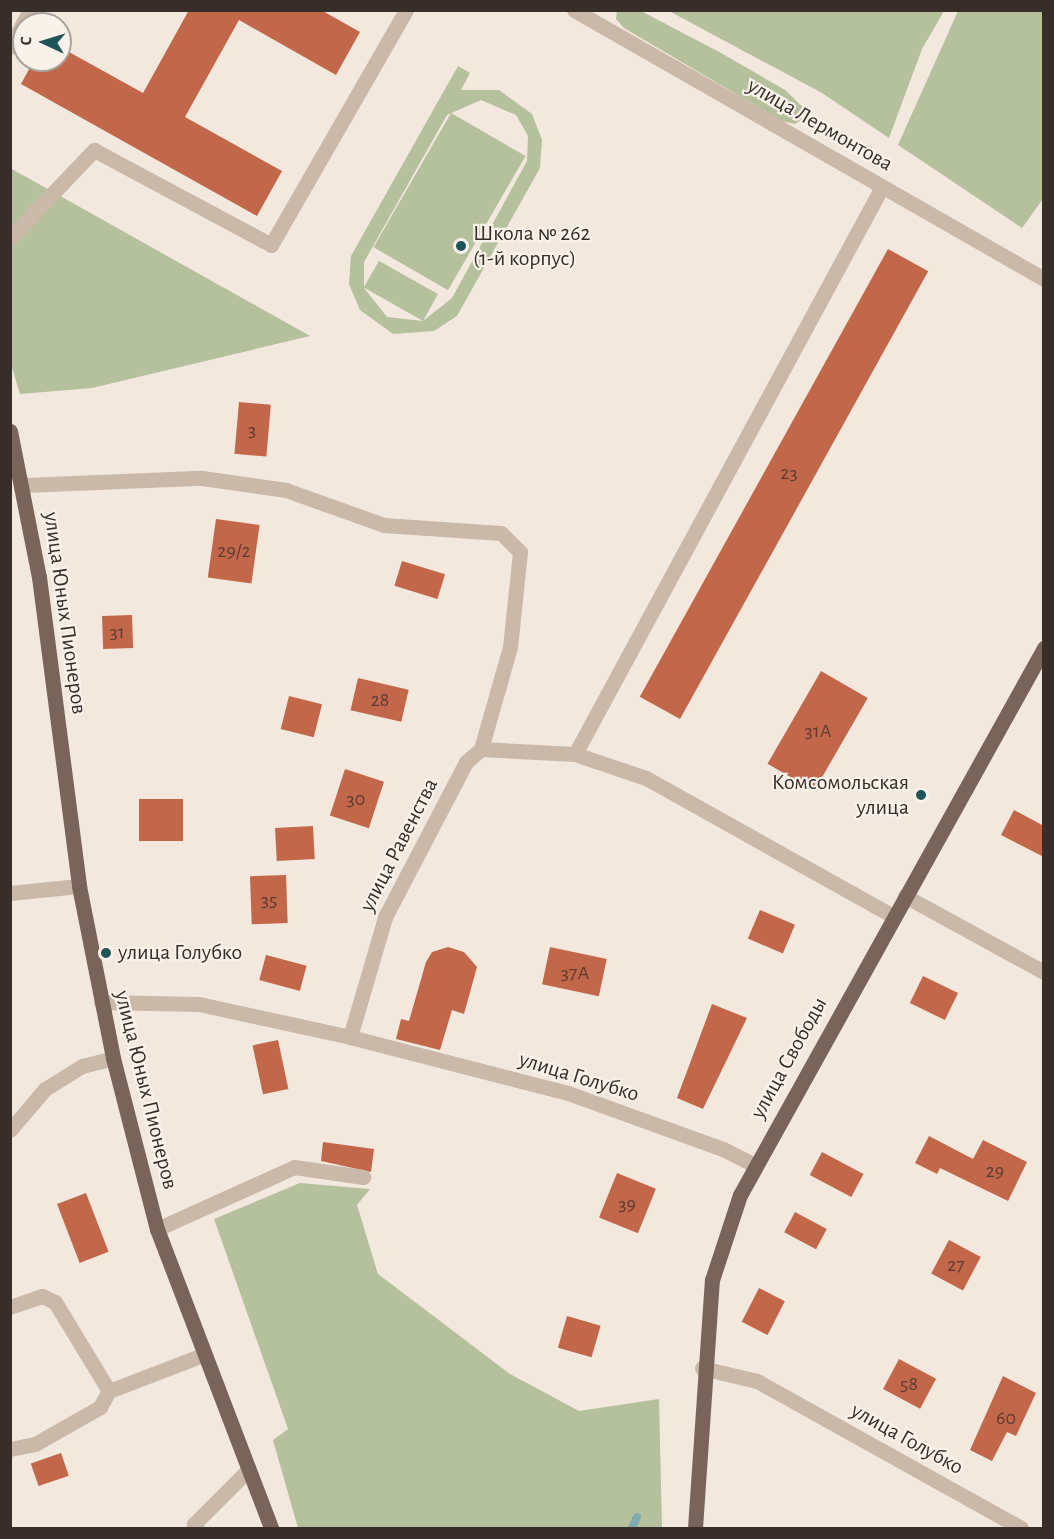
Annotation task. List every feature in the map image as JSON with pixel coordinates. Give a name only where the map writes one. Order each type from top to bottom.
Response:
[{"type":"main road","name":"улица Юных Пионеров","points":[[10,431],[24,485],[79,886],[113,1058],[157,1228],[247,1471],[271,1528]]},
{"type":"main road","name":"улица Свободы","points":[[695,1528],[702,1368],[712,1280],[756,1166],[1044,648]]},
{"type":"street","points":[[10,46],[30,10]]},
{"type":"street","points":[[10,238],[94,150],[271,244],[406,10]]},
{"type":"street","name":"улица Лермонтова","points":[[574,10],[597,16],[882,187],[1044,279]]},
{"type":"street","points":[[575,754],[882,187]]},
{"type":"street","points":[[24,485],[202,478],[285,490],[384,525],[501,533],[520,552],[510,647],[480,749],[575,754],[646,778],[893,916]]},
{"type":"street","name":"улица Равенства","points":[[350,1037],[385,917],[466,762],[480,749]]},
{"type":"street","points":[[10,893],[79,886]]},
{"type":"street","points":[[905,896],[1044,972]]},
{"type":"street","name":"улица Голубко","points":[[101,1002],[199,1004],[350,1037],[568,1093],[723,1149],[756,1166]]},
{"type":"street","points":[[10,1130],[45,1089],[82,1066],[113,1058]]},
{"type":"street","points":[[157,1228],[294,1167],[363,1177]]},
{"type":"street","points":[[10,1307],[42,1296],[55,1302],[109,1391]]},
{"type":"street","points":[[10,1449],[35,1444],[100,1407],[109,1391],[203,1355]]},
{"type":"street","name":"улица Голубко","points":[[702,1368],[757,1382],[1021,1528]]},
{"type":"street","points":[[197,1528],[194,1524],[247,1471]]},
{"type":"green space","points":[[617,11],[641,11],[721,53],[785,90],[810,114],[795,124],[782,121],[624,28],[616,19]]},
{"type":"green space","points":[[669,11],[944,11],[922,49],[889,138],[822,93]]},
{"type":"green space","points":[[958,11],[1043,11],[1043,199],[1022,228],[898,145]]},
{"type":"green space","points":[[458,66],[470,73],[461,90],[499,90],[532,114],[542,140],[540,168],[457,316],[434,331],[393,334],[360,310],[349,284],[351,256]],"holes":[[[481,100],[516,115],[528,136],[527,161],[452,298],[423,321],[438,294],[379,261],[364,287],[364,262],[447,115]],[[364,288],[423,321],[387,317]]]},
{"type":"green space","points":[[451,113],[525,156],[448,290],[374,247]]},
{"type":"green space","points":[[10,168],[310,336],[92,388],[20,394],[10,361]]},
{"type":"green space","points":[[300,1183],[370,1189],[357,1205],[378,1274],[510,1374],[579,1411],[659,1399],[662,1528],[298,1528],[273,1440],[288,1429],[214,1219]]},
{"type":"building","points":[[189,10],[321,10],[360,32],[336,75],[239,20],[185,117],[282,171],[257,216],[21,84],[28,72],[72,72],[72,54],[143,93]]},
{"type":"building","points":[[888,249],[928,271],[680,719],[640,697]]},
{"type":"building","points":[[239,402],[271,405],[266,457],[234,454]]},
{"type":"building","points":[[216,519],[260,525],[251,584],[208,577]]},
{"type":"building","points":[[402,561],[445,574],[437,599],[394,586]]},
{"type":"building","points":[[132,615],[133,648],[103,649],[102,616]]},
{"type":"building","points":[[821,671],[868,698],[814,791],[768,764]]},
{"type":"building","points":[[358,678],[409,690],[401,722],[351,710]]},
{"type":"building","points":[[289,696],[322,704],[314,737],[281,729]]},
{"type":"building","points":[[345,769],[384,782],[369,828],[330,816]]},
{"type":"building","points":[[139,799],[183,799],[183,841],[139,841]]},
{"type":"building","points":[[1014,810],[1044,826],[1044,857],[1001,835]]},
{"type":"building","points":[[313,826],[315,859],[277,861],[275,828]]},
{"type":"building","points":[[286,875],[288,923],[252,924],[250,876]]},
{"type":"building","points":[[760,910],[795,925],[783,953],[748,939]]},
{"type":"building","points":[[448,947],[464,952],[477,967],[464,1014],[452,1010],[440,1050],[396,1039],[401,1019],[409,1021],[426,962],[432,952]]},
{"type":"building","points":[[550,947],[607,959],[599,996],[542,984]]},
{"type":"building","points":[[266,955],[307,966],[300,991],[259,980]]},
{"type":"building","points":[[923,976],[958,993],[945,1020],[910,1003]]},
{"type":"building","points":[[712,1004],[747,1018],[703,1109],[677,1098]]},
{"type":"building","points":[[278,1040],[288,1089],[263,1094],[253,1045]]},
{"type":"building","points":[[929,1136],[973,1159],[983,1140],[1027,1162],[1008,1201],[940,1168],[937,1174],[915,1163]]},
{"type":"building","points":[[323,1142],[374,1149],[371,1172],[321,1161]]},
{"type":"building","points":[[822,1152],[863,1174],[851,1197],[810,1175]]},
{"type":"building","points":[[617,1173],[656,1189],[638,1233],[599,1218]]},
{"type":"building","points":[[86,1193],[109,1252],[80,1263],[57,1204]]},
{"type":"building","points":[[795,1212],[827,1229],[816,1249],[784,1232]]},
{"type":"building","points":[[949,1240],[981,1257],[963,1290],[931,1274]]},
{"type":"building","points":[[759,1288],[785,1301],[768,1335],[742,1322]]},
{"type":"building","points":[[567,1316],[601,1326],[592,1357],[558,1348]]},
{"type":"building","points":[[899,1359],[936,1379],[920,1409],[883,1389]]},
{"type":"building","points":[[1003,1376],[1036,1393],[1016,1436],[1007,1432],[992,1461],[970,1450]]},
{"type":"building","points":[[61,1453],[69,1476],[39,1486],[31,1463]]},
{"type":"waterway","points":[[632,1528],[637,1517]]},
{"type":"place","name":"Школа № 262 (1-й корпус)","points":[[461,246]]},
{"type":"place","name":"Комсомольская улица","points":[[921,795]]},
{"type":"place","name":"улица Голубко","points":[[106,953]]}]
